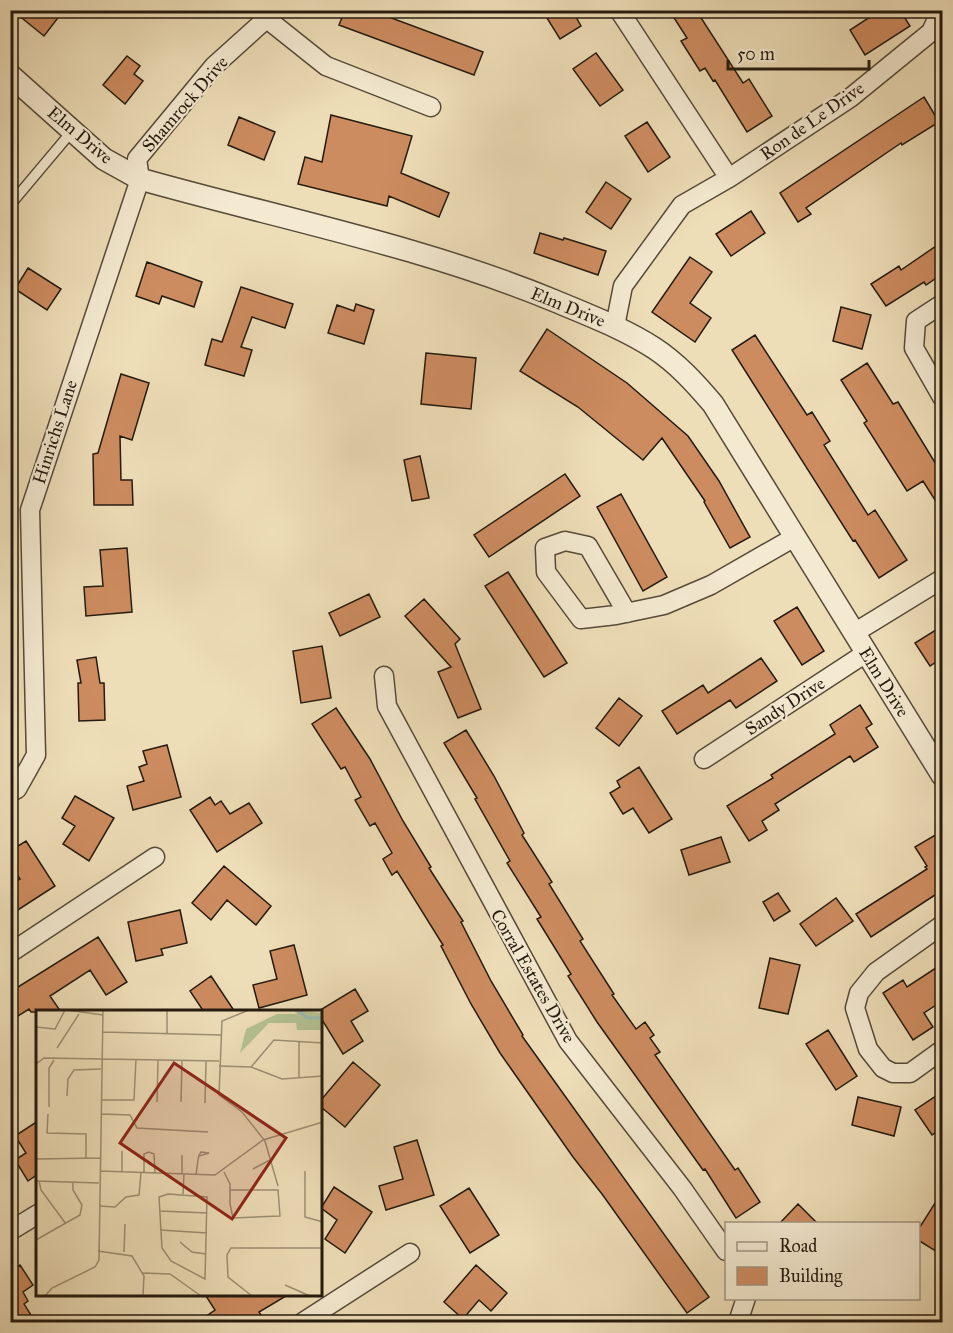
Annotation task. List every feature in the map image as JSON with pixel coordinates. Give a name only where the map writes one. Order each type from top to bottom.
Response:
[{"type":"street","points":[[619,10],[729,178]]},
{"type":"street","name":"Ron de Le Drive","points":[[615,326],[623,286],[682,204],[729,178],[850,98],[931,32],[941,10]]},
{"type":"street","points":[[271,15],[326,66],[431,107]]},
{"type":"street","name":"Shamrock Drive","points":[[140,179],[137,159],[214,66],[271,15]]},
{"type":"street","name":"Elm Drive","points":[[10,75],[104,159],[140,179],[419,254],[525,289],[615,326],[654,348],[689,376],[713,404],[942,775]]},
{"type":"street","name":"Hinrichs Lane","points":[[10,793],[17,789],[36,755],[30,510],[140,179]]},
{"type":"street","points":[[942,304],[916,321],[914,348],[942,397]]},
{"type":"street","points":[[627,613],[588,546],[565,541],[545,548],[546,572],[581,619],[627,613],[664,605],[702,589],[795,537]]},
{"type":"street","points":[[854,633],[942,579]]},
{"type":"street","name":"Sandy Drive","points":[[704,759],[866,653]]},
{"type":"street","name":"Corral Estates Drive","points":[[384,676],[387,706],[568,1041],[682,1188],[725,1250]]},
{"type":"street","points":[[10,953],[155,857]]},
{"type":"street","points":[[942,925],[876,972],[859,993],[855,1008],[868,1049],[883,1068],[892,1073],[910,1073],[942,1050]]},
{"type":"street","points":[[10,1231],[36,1215]]},
{"type":"street","points":[[303,1323],[410,1253]]},
{"type":"street","points":[[738,1323],[746,1300]]},
{"type":"lane","points":[[10,205],[73,130]]},
{"type":"building","points":[[12,10],[64,10],[44,36]]},
{"type":"building","points":[[345,10],[370,10],[483,52],[474,75],[339,25]]},
{"type":"building","points":[[542,10],[572,10],[581,26],[560,39]]},
{"type":"building","points":[[669,10],[696,10],[743,83],[749,79],[772,116],[747,132],[715,80],[713,81],[705,68],[700,71],[681,41],[687,38]]},
{"type":"building","points":[[866,10],[900,10],[910,26],[865,55],[850,30],[870,17]]},
{"type":"building","points":[[596,53],[623,90],[600,106],[573,69]]},
{"type":"building","points":[[127,56],[140,66],[134,74],[143,81],[125,104],[103,85]]},
{"type":"building","points":[[924,97],[939,122],[902,145],[901,143],[806,208],[811,214],[798,222],[780,193]]},
{"type":"building","points":[[331,115],[412,136],[401,173],[449,193],[439,217],[389,196],[387,206],[298,184],[305,157],[322,162]]},
{"type":"building","points":[[239,117],[275,132],[264,160],[228,145]]},
{"type":"building","points":[[647,122],[670,157],[648,172],[625,136]]},
{"type":"building","points":[[606,182],[631,199],[611,229],[586,212]]},
{"type":"building","points":[[751,211],[765,233],[731,256],[716,234]]},
{"type":"building","points":[[540,233],[606,251],[598,275],[534,253]]},
{"type":"building","points":[[942,242],[942,274],[926,285],[924,282],[886,306],[871,284],[899,266],[901,270]]},
{"type":"building","points":[[690,257],[712,272],[690,303],[711,318],[695,342],[652,312]]},
{"type":"building","points":[[147,262],[202,282],[194,307],[162,296],[159,304],[136,296]]},
{"type":"building","points":[[28,268],[61,289],[47,310],[15,289]]},
{"type":"building","points":[[241,287],[293,304],[285,328],[252,317],[241,347],[252,350],[244,376],[205,365],[212,339],[222,342]]},
{"type":"building","points":[[356,304],[374,310],[364,344],[328,333],[337,305],[354,311]]},
{"type":"building","points":[[841,307],[871,315],[862,349],[833,341]]},
{"type":"building","points":[[547,329],[627,383],[688,436],[719,481],[750,537],[730,548],[705,501],[662,438],[643,460],[578,407],[520,371]]},
{"type":"building","points":[[755,335],[807,415],[812,412],[830,441],[824,445],[868,515],[875,510],[907,560],[879,578],[855,540],[853,541],[732,350]]},
{"type":"building","points":[[426,353],[476,358],[471,409],[421,404]]},
{"type":"building","points":[[867,363],[893,404],[898,402],[942,474],[942,511],[923,481],[907,491],[864,423],[867,421],[841,380]]},
{"type":"building","points":[[121,374],[149,383],[132,440],[120,436],[121,480],[132,480],[133,505],[94,505],[93,454],[98,453]]},
{"type":"building","points":[[420,456],[429,498],[412,501],[404,460]]},
{"type":"building","points":[[565,474],[580,496],[489,557],[474,535]]},
{"type":"building","points":[[621,494],[667,577],[643,591],[597,507]]},
{"type":"building","points":[[127,548],[132,612],[86,616],[84,587],[103,586],[100,550]]},
{"type":"building","points":[[508,572],[567,663],[544,677],[485,586]]},
{"type":"building","points":[[369,594],[380,617],[340,636],[329,613]]},
{"type":"building","points":[[424,599],[460,639],[455,644],[481,709],[458,718],[438,672],[451,667],[405,616]]},
{"type":"building","points":[[797,607],[824,651],[802,665],[774,621]]},
{"type":"building","points":[[942,626],[942,658],[930,666],[915,643]]},
{"type":"building","points":[[322,646],[331,698],[301,703],[293,651]]},
{"type":"building","points":[[96,657],[100,683],[104,683],[105,720],[79,721],[78,683],[81,683],[77,660]]},
{"type":"building","points":[[761,658],[777,681],[736,708],[730,700],[677,734],[662,711],[703,685],[708,693]]},
{"type":"building","points":[[619,698],[642,716],[619,746],[596,728]]},
{"type":"building","points":[[860,705],[872,724],[866,728],[878,747],[854,762],[850,756],[775,804],[779,810],[762,821],[767,830],[749,841],[727,806],[773,778],[771,775],[835,734],[830,725]]},
{"type":"building","points":[[336,708],[370,759],[431,867],[429,868],[463,921],[461,922],[491,981],[522,1036],[709,1297],[687,1313],[500,1053],[471,1004],[441,946],[443,945],[397,871],[392,875],[383,859],[392,853],[375,823],[370,826],[355,800],[361,797],[345,767],[341,769],[312,724]]},
{"type":"building","points":[[466,730],[494,776],[524,833],[522,835],[552,882],[549,884],[583,939],[580,941],[614,994],[612,995],[636,1029],[645,1022],[654,1035],[650,1038],[660,1052],[655,1055],[735,1170],[738,1168],[760,1202],[736,1218],[705,1169],[703,1170],[597,1022],[568,976],[571,974],[537,919],[541,917],[507,863],[510,861],[475,799],[477,798],[444,743]]},
{"type":"building","points":[[167,745],[181,797],[133,810],[127,786],[144,781],[139,767],[147,764],[143,751]]},
{"type":"building","points":[[639,767],[672,819],[649,833],[633,808],[623,814],[610,793],[620,787],[617,781]]},
{"type":"building","points":[[75,796],[114,818],[89,861],[63,844],[75,826],[62,818]]},
{"type":"building","points":[[210,797],[215,805],[221,801],[230,814],[249,803],[262,823],[217,852],[190,810]]},
{"type":"building","points":[[937,834],[942,843],[942,894],[941,891],[871,937],[856,914],[927,869],[915,847]]},
{"type":"building","points":[[721,837],[730,862],[689,875],[681,850]]},
{"type":"building","points":[[26,841],[55,886],[10,915],[10,885],[20,879],[10,864],[10,851]]},
{"type":"building","points":[[224,866],[271,906],[256,925],[227,900],[211,920],[192,903]]},
{"type":"building","points":[[778,893],[790,911],[774,921],[763,902]]},
{"type":"building","points":[[836,898],[853,921],[816,946],[800,924]]},
{"type":"building","points":[[180,910],[187,943],[161,949],[163,955],[136,961],[128,922]]},
{"type":"building","points":[[98,937],[127,982],[106,995],[90,970],[50,996],[60,1010],[31,1012],[29,1009],[10,1021],[10,992]]},
{"type":"building","points":[[294,945],[307,995],[259,1008],[253,985],[277,979],[270,951]]},
{"type":"building","points":[[770,958],[800,965],[788,1014],[759,1008]]},
{"type":"building","points":[[942,964],[942,1001],[924,1013],[933,1027],[913,1040],[883,993],[903,980],[907,987]]},
{"type":"building","points":[[211,976],[234,1010],[203,1010],[190,991]]},
{"type":"building","points":[[355,989],[368,1011],[351,1021],[363,1041],[343,1054],[322,1020],[320,1010]]},
{"type":"building","points":[[828,1030],[857,1076],[836,1090],[806,1044]]},
{"type":"building","points":[[353,1062],[380,1085],[345,1127],[322,1108],[322,1099]]},
{"type":"building","points":[[942,1092],[942,1128],[932,1135],[915,1110]]},
{"type":"building","points":[[858,1097],[901,1107],[894,1136],[852,1125]]},
{"type":"building","points":[[36,1122],[36,1175],[28,1181],[15,1160],[26,1153],[15,1136]]},
{"type":"building","points":[[417,1140],[434,1195],[386,1210],[379,1186],[403,1179],[394,1147]]},
{"type":"building","points":[[334,1187],[372,1212],[345,1253],[325,1239],[337,1220],[322,1206]]},
{"type":"building","points":[[469,1188],[499,1235],[470,1253],[440,1206]]},
{"type":"building","points":[[942,1192],[942,1255],[920,1241],[920,1227]]},
{"type":"building","points":[[798,1204],[816,1222],[781,1222]]},
{"type":"building","points":[[20,1265],[33,1285],[23,1292],[28,1301],[24,1304],[36,1323],[10,1323],[10,1271]]},
{"type":"building","points":[[476,1265],[507,1293],[491,1311],[479,1300],[463,1319],[444,1302]]},
{"type":"building","points":[[207,1297],[284,1297],[259,1312],[261,1315],[249,1323],[196,1323],[215,1310]]}]
